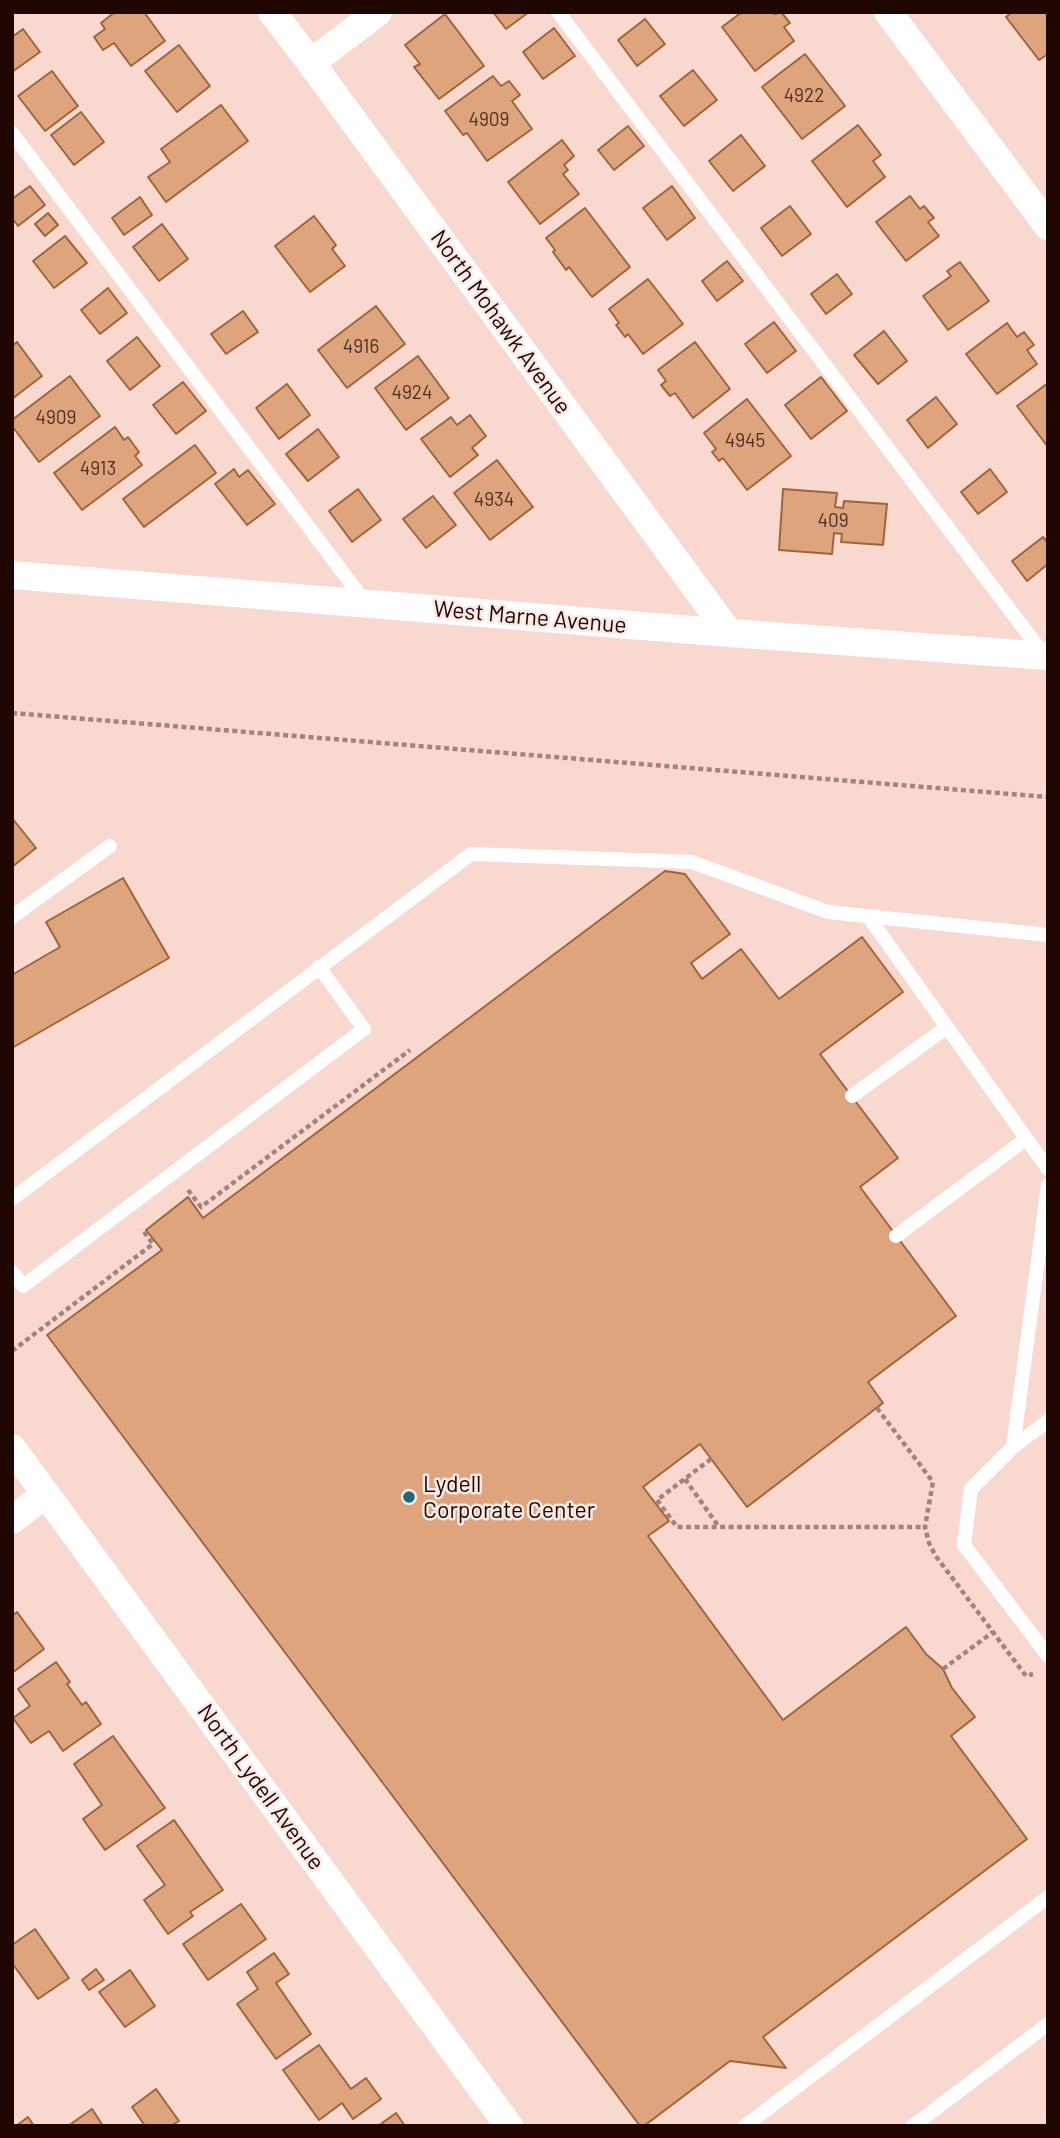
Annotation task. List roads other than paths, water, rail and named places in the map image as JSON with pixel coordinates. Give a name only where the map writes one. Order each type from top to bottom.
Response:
[{"type":"street","name":"North Mohawk Avenue","points":[[272,12],[729,633]]},
{"type":"street","points":[[311,63],[378,12]]},
{"type":"street","points":[[888,12],[1048,226]]},
{"type":"street","name":"West Marne Avenue","points":[[12,574],[729,633],[1046,655]]},
{"type":"street","name":"North Lydell Avenue","points":[[12,1448],[509,2126]]},
{"type":"street","points":[[12,1520],[46,1494]]},
{"type":"lane","points":[[558,12],[1046,655]]},
{"type":"lane","points":[[12,133],[366,603]]},
{"type":"lane","points":[[12,917],[110,846]]},
{"type":"lane","points":[[12,1199],[471,854],[692,862],[828,912],[1048,934]]},
{"type":"lane","points":[[868,916],[1048,1169]]},
{"type":"lane","points":[[12,1272],[23,1286],[364,1029],[319,967]]},
{"type":"lane","points":[[852,1096],[947,1027]]},
{"type":"lane","points":[[896,1236],[1027,1139]]},
{"type":"lane","points":[[1013,1447],[1048,1185]]},
{"type":"lane","points":[[1048,1421],[1013,1447],[971,1489],[964,1545],[1048,1656]]},
{"type":"lane","points":[[745,2126],[1048,1897]]},
{"type":"lane","points":[[913,2126],[1048,2024]]},
{"type":"place","name":"Lydell Corporate Center","points":[[409,1497]]}]
